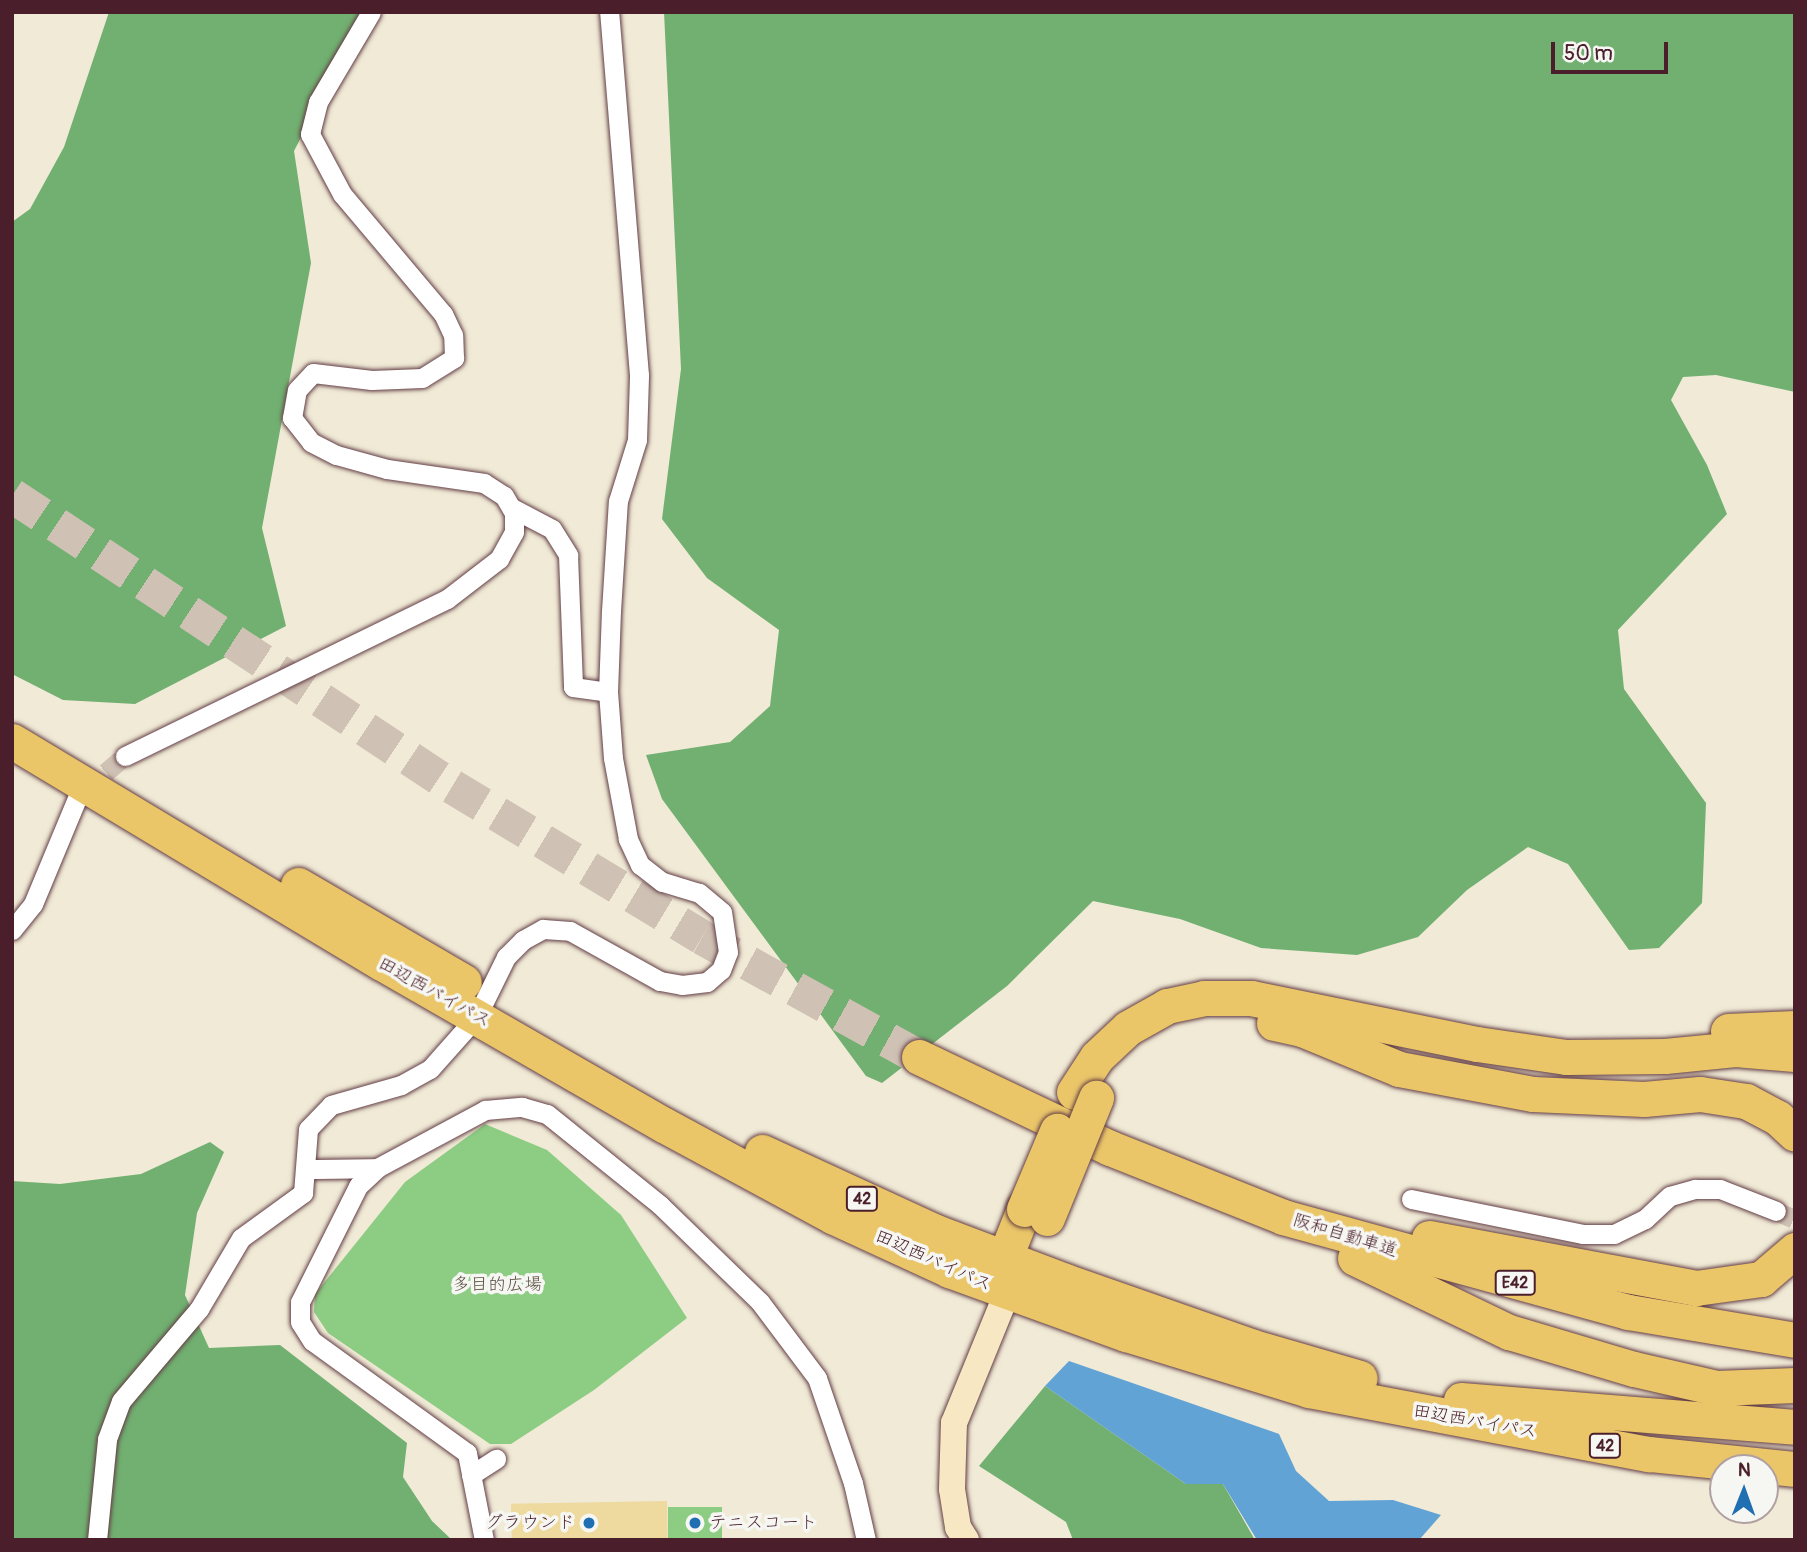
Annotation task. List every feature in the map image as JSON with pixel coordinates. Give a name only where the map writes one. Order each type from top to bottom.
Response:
[{"type":"highway","name":"田辺西バイパス","points":[[12,730],[132,788],[482,1006],[834,1217],[1007,1293],[1310,1390],[1649,1454],[1795,1469]]},
{"type":"highway","name":"田辺西バイパス","points":[[12,741],[482,1006],[795,1169],[1018,1262],[1253,1347],[1341,1374],[1632,1431],[1795,1450]]},
{"type":"highway","points":[[1007,1293],[1035,1213],[1085,1095],[1097,1057],[1128,1028],[1167,1006],[1204,998],[1251,998],[1554,1055],[1665,1056],[1735,1049],[1795,1054]]},
{"type":"highway","points":[[1085,1095],[1131,1050],[1195,1021],[1259,1020],[1302,1029],[1399,1069],[1533,1094],[1644,1099],[1700,1094],[1746,1101],[1778,1118],[1795,1134]]},
{"type":"highway","points":[[1605,1055],[1728,1031],[1795,1028]]},
{"type":"highway","points":[[1353,1049],[1543,1082],[1725,1066],[1769,1068],[1795,1077]]},
{"type":"highway","name":"阪和自動車道","points":[[919,1057],[1110,1148],[1283,1217],[1628,1312],[1795,1340]]},
{"type":"highway","points":[[1110,1148],[1322,1213],[1446,1242],[1696,1288],[1743,1285],[1761,1279],[1795,1250]]},
{"type":"highway","points":[[1283,1217],[1318,1242],[1509,1332],[1681,1381],[1756,1390],[1793,1385]]},
{"type":"highway","name":"42","points":[[1458,1399],[1795,1427]]},
{"type":"highway","name":"42","points":[[1417,1412],[1617,1463],[1709,1476]]},
{"type":"street","points":[[371,12],[318,102],[310,134],[342,194],[443,314],[453,335],[454,358],[422,378],[372,380],[313,373],[297,390],[292,418],[311,442],[336,455],[387,470],[484,483],[504,496],[512,508],[552,530],[568,555],[573,596],[573,687],[608,692]]},
{"type":"street","points":[[97,1540],[107,1439],[121,1401],[199,1309],[241,1238],[303,1193],[308,1169],[308,1129],[331,1105],[401,1085],[430,1069],[482,1006],[506,957],[543,929],[570,931],[660,981],[682,985],[708,982],[720,970],[728,952],[722,912],[699,893],[662,883],[640,866],[632,848],[613,758],[608,692],[618,501],[637,440],[639,375],[609,12]]},
{"type":"street","points":[[125,755],[447,599],[499,559],[514,532],[512,508]]},
{"type":"street","points":[[12,930],[33,904],[78,796]]},
{"type":"street","points":[[471,1475],[496,1460],[467,1452],[312,1341],[300,1322],[300,1302],[358,1186],[377,1168],[485,1110],[522,1107],[547,1114],[660,1205],[760,1303],[817,1378],[853,1483],[866,1540]]},
{"type":"street","points":[[308,1169],[377,1168]]},
{"type":"street","points":[[1411,1199],[1583,1234],[1614,1234],[1645,1219],[1670,1196],[1695,1189],[1720,1189],[1776,1211]]},
{"type":"street","points":[[966,1540],[958,1527],[952,1489],[954,1423],[1007,1293]]},
{"type":"street","points":[[467,1452],[484,1540]]},
{"type":"green space","points":[[109,12],[366,12],[294,151],[311,263],[262,528],[286,626],[135,704],[63,700],[12,674],[12,222],[30,209],[64,147]]},
{"type":"green space","points":[[664,12],[1795,12],[1795,392],[1716,375],[1683,377],[1671,400],[1707,465],[1727,514],[1618,630],[1624,689],[1706,803],[1702,903],[1659,948],[1629,950],[1568,864],[1528,847],[1467,890],[1418,937],[1357,955],[1261,948],[1180,919],[1093,901],[1007,986],[882,1083],[866,1076],[662,799],[646,755],[730,742],[770,706],[779,630],[707,578],[662,519],[681,369]]},
{"type":"green space","name":"多目的広場","points":[[485,1124],[547,1150],[621,1215],[687,1318],[594,1390],[511,1444],[490,1444],[328,1333],[314,1312],[315,1294],[405,1182]]},
{"type":"green space","points":[[210,1142],[224,1152],[197,1213],[185,1295],[209,1348],[280,1345],[407,1443],[403,1477],[432,1521],[452,1540],[14,1540],[12,1181],[60,1184],[141,1174]]},
{"type":"green space","points":[[1045,1386],[1186,1484],[1223,1484],[1255,1540],[1073,1540],[1066,1522],[979,1466]]},
{"type":"green space","name":"テニスコート","points":[[668,1507],[722,1507],[722,1540],[668,1540]]},
{"type":"sand","name":"グラウンド","points":[[667,1501],[668,1540],[512,1540],[511,1504]]},
{"type":"water","points":[[1069,1361],[1279,1434],[1296,1471],[1329,1501],[1393,1500],[1441,1515],[1419,1540],[1257,1540],[1223,1484],[1186,1484],[1045,1386]]},
{"type":"tunnel","points":[[12,495],[452,786],[702,937],[919,1057]]},
{"type":"tunnel","points":[[84,791],[125,756]]},
{"type":"tunnel","points":[[1776,1211],[1795,1219]]},
{"type":"place","name":"グラウンド","points":[[589,1523]]},
{"type":"place","name":"テニスコート","points":[[695,1523]]}]
